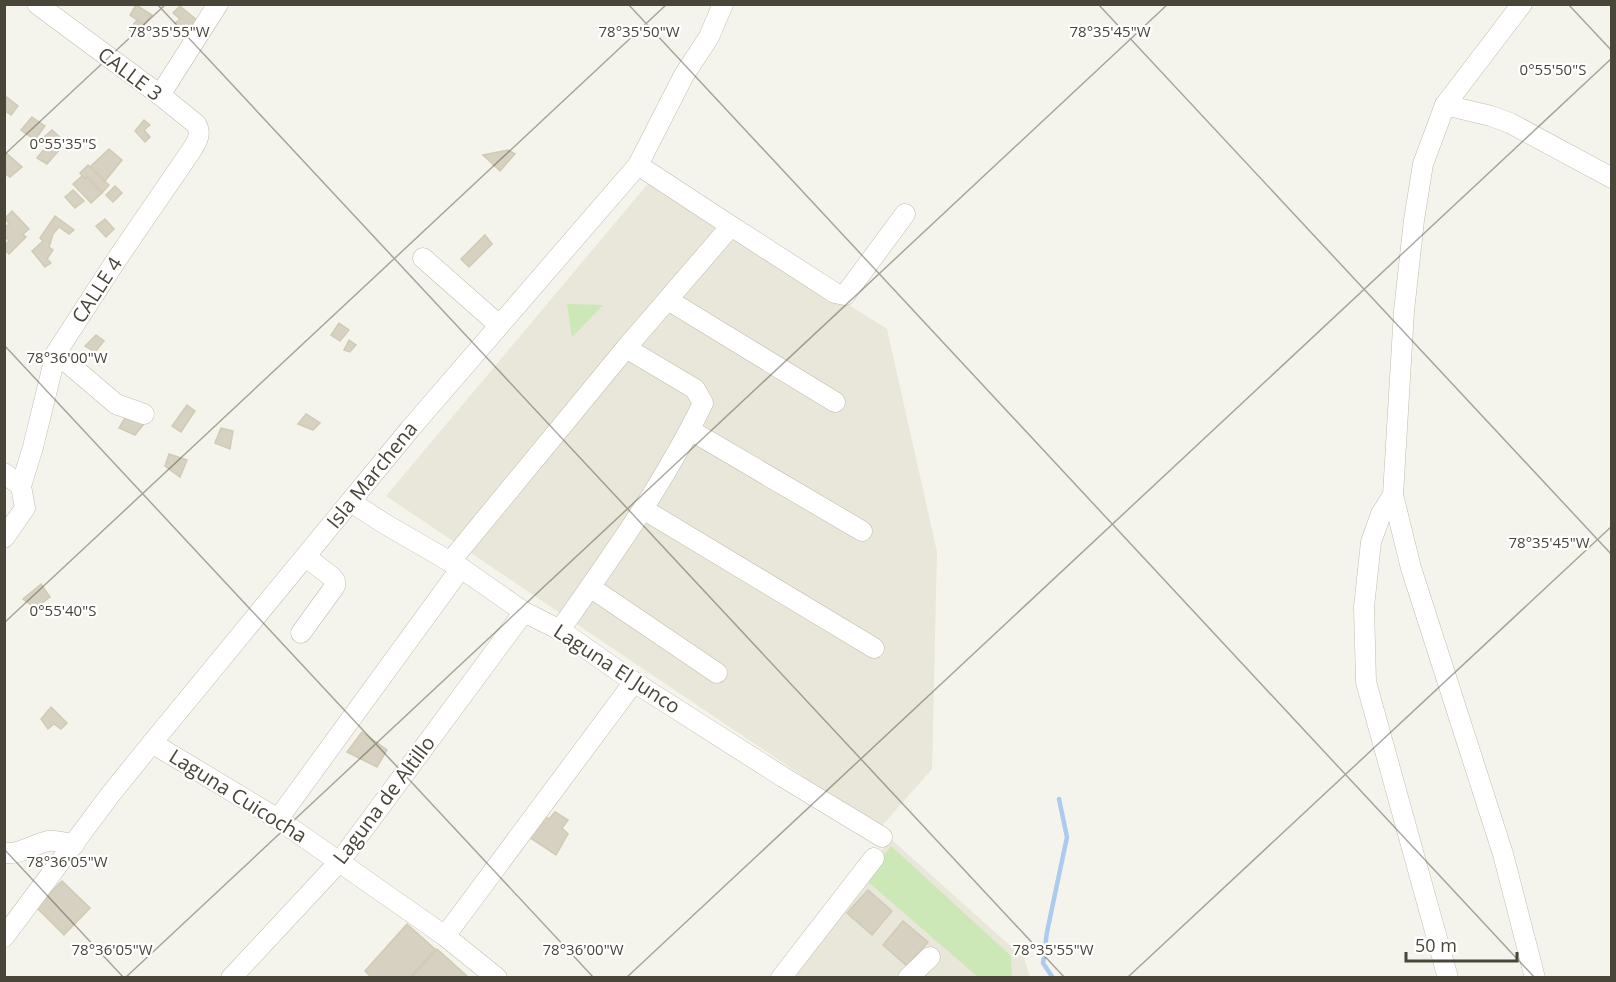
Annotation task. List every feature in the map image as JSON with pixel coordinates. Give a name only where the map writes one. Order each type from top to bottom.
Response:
[{"type":"street","name":"CALLE 3","points":[[37,4],[160,95],[198,127],[198,137],[189,154]]},
{"type":"street","points":[[160,95],[218,4]]},
{"type":"street","name":"Isla Marchena","points":[[4,937],[110,795],[152,743],[410,429],[638,165],[684,75],[709,37],[723,4]]},
{"type":"street","points":[[1522,4],[1445,105],[1423,164],[1404,311],[1393,495],[1412,568],[1503,854],[1535,978]]},
{"type":"street","points":[[1445,105],[1510,123],[1611,178]]},
{"type":"street","name":"CALLE 4","points":[[4,538],[25,508],[21,486],[56,353],[189,154]]},
{"type":"street","points":[[638,165],[835,293],[845,295],[905,214]]},
{"type":"street","points":[[278,819],[455,565],[626,348],[731,226]]},
{"type":"street","points":[[423,258],[499,325]]},
{"type":"street","points":[[668,300],[835,402]]},
{"type":"street","points":[[560,630],[643,509],[690,430],[703,403],[695,389],[626,348]]},
{"type":"street","points":[[56,353],[116,404],[144,414]]},
{"type":"street","points":[[690,430],[862,531]]},
{"type":"street","points":[[4,473],[21,486]]},
{"type":"street","points":[[1393,495],[1381,514],[1371,542],[1364,607],[1366,682],[1448,978]]},
{"type":"street","name":"Laguna El Junco","points":[[351,502],[455,565],[524,612],[560,630],[634,682],[882,837]]},
{"type":"street","points":[[643,509],[874,648]]},
{"type":"street","points":[[301,633],[335,586],[332,577],[306,557]]},
{"type":"street","points":[[590,587],[717,673]]},
{"type":"street","name":"Laguna de Altillo","points":[[231,978],[340,861],[524,612]]},
{"type":"street","points":[[444,936],[634,682]]},
{"type":"street","name":"Laguna Cuicocha","points":[[152,743],[278,819],[340,861],[444,936],[497,978]]},
{"type":"street","points":[[4,853],[12,854],[48,841],[74,845]]},
{"type":"street","points":[[781,978],[874,858]]},
{"type":"street","points":[[908,978],[930,957]]},
{"type":"shaded area","points":[[651,180],[887,329],[937,552],[932,769],[880,828],[386,496]]},
{"type":"shaded area","points":[[891,839],[1024,958],[1030,977],[781,978]]},
{"type":"green space","points":[[567,304],[603,305],[572,337]]},
{"type":"green space","points":[[891,846],[1011,956],[1012,977],[978,977],[866,880]]},
{"type":"building","points":[[136,5],[152,15],[144,25],[130,15]]},
{"type":"building","points":[[180,6],[198,21],[188,32],[175,23],[180,19],[173,13]]},
{"type":"building","points":[[137,20],[144,25],[136,36],[129,30]]},
{"type":"building","points":[[4,95],[18,106],[11,115],[4,110]]},
{"type":"building","points":[[32,117],[45,126],[35,140],[21,130]]},
{"type":"building","points":[[144,120],[150,125],[144,130],[150,137],[145,142],[135,131]]},
{"type":"building","points":[[52,130],[61,138],[56,145],[60,149],[47,164],[37,158],[49,143],[44,137]]},
{"type":"building","points":[[109,149],[122,160],[105,181],[90,167]]},
{"type":"building","points":[[508,150],[515,154],[500,171],[483,155]]},
{"type":"building","points":[[4,151],[22,167],[10,177],[4,173]]},
{"type":"building","points":[[88,165],[109,185],[102,193],[80,173]]},
{"type":"building","points":[[82,176],[85,179],[87,177],[102,193],[91,203],[73,184]]},
{"type":"building","points":[[115,186],[122,193],[113,202],[106,195]]},
{"type":"building","points":[[73,190],[84,201],[75,208],[65,197]]},
{"type":"building","points":[[12,211],[29,229],[23,234],[26,237],[9,254],[4,249],[9,241],[4,235],[4,228],[9,224],[5,218]]},
{"type":"building","points":[[55,216],[74,230],[69,234],[59,227],[53,234],[49,247],[53,250],[47,259],[51,263],[45,267],[32,251],[43,241],[40,238]]},
{"type":"building","points":[[105,219],[114,229],[106,237],[96,226]]},
{"type":"building","points":[[485,235],[492,244],[469,267],[461,259]]},
{"type":"building","points":[[339,323],[349,330],[340,341],[331,335]]},
{"type":"building","points":[[96,335],[104,341],[95,352],[85,346]]},
{"type":"building","points":[[349,340],[356,345],[350,352],[344,350]]},
{"type":"building","points":[[187,405],[195,411],[181,432],[172,426]]},
{"type":"building","points":[[129,411],[147,420],[135,435],[119,428]]},
{"type":"building","points":[[306,414],[320,423],[313,430],[298,424]]},
{"type":"building","points":[[221,428],[233,431],[230,449],[215,443]]},
{"type":"building","points":[[169,454],[187,460],[180,477],[165,466]]},
{"type":"building","points":[[41,584],[50,597],[35,608],[23,599]]},
{"type":"building","points":[[51,707],[67,723],[61,729],[54,724],[48,729],[41,719]]},
{"type":"building","points":[[362,732],[387,750],[377,767],[347,752]]},
{"type":"building","points":[[555,812],[568,820],[562,828],[568,834],[556,855],[529,837],[543,815],[549,819]]},
{"type":"building","points":[[62,881],[90,908],[64,935],[36,907]]},
{"type":"building","points":[[868,890],[892,911],[872,935],[847,913]]},
{"type":"building","points":[[903,921],[928,942],[907,966],[883,945]]},
{"type":"building","points":[[407,924],[435,949],[410,978],[372,978],[365,971]]},
{"type":"building","points":[[437,949],[467,976],[465,978],[411,978]]},
{"type":"waterway","points":[[1053,978],[1043,963],[1047,932],[1067,837],[1059,799]]}]
